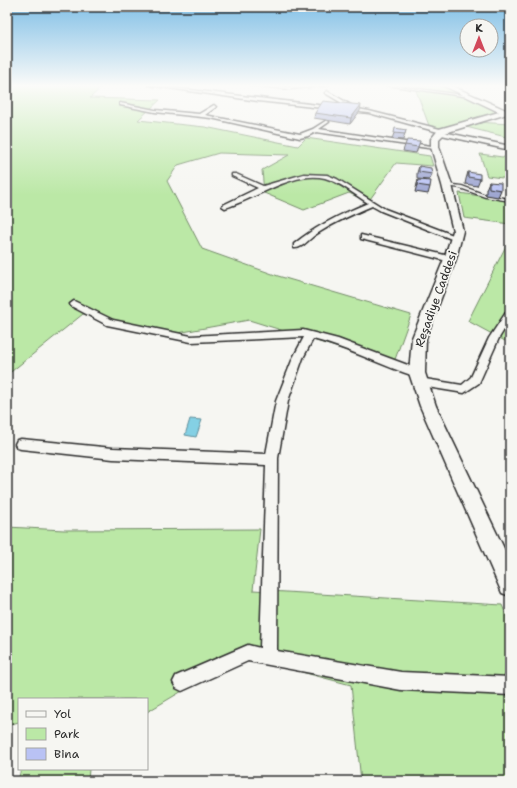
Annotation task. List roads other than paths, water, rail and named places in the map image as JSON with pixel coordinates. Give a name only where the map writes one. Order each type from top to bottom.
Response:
[{"type":"street","points":[[229,122],[300,136],[316,130],[326,122]]},
{"type":"street","points":[[405,122],[510,148]]},
{"type":"street","points":[[316,130],[435,147],[435,139],[441,132],[475,122]]},
{"type":"street","name":"Reşadiye Caddesi","points":[[435,147],[457,224],[457,238],[419,338],[416,361],[418,377],[428,406],[510,585]]},
{"type":"street","points":[[234,174],[263,188]]},
{"type":"street","points":[[225,206],[263,188],[304,176],[325,176],[335,180],[372,204],[413,223],[457,238]]},
{"type":"street","points":[[297,246],[304,239],[339,217],[372,204]]},
{"type":"street","points":[[364,237],[450,259]]},
{"type":"street","points":[[74,304],[110,323],[191,339],[303,333],[335,341],[418,377],[464,389],[475,380],[494,338],[510,313]]},
{"type":"street","points":[[268,658],[272,458],[282,401],[298,358],[310,335]]},
{"type":"street","points":[[21,444],[69,451],[268,460],[272,458]]},
{"type":"street","points":[[182,682],[248,653],[268,658],[401,681],[510,686]]},
{"type":"lane","points":[[447,185],[460,187],[480,195],[510,200]]},
{"type":"water","points":[[190,419],[202,420],[196,437],[185,435]]}]
